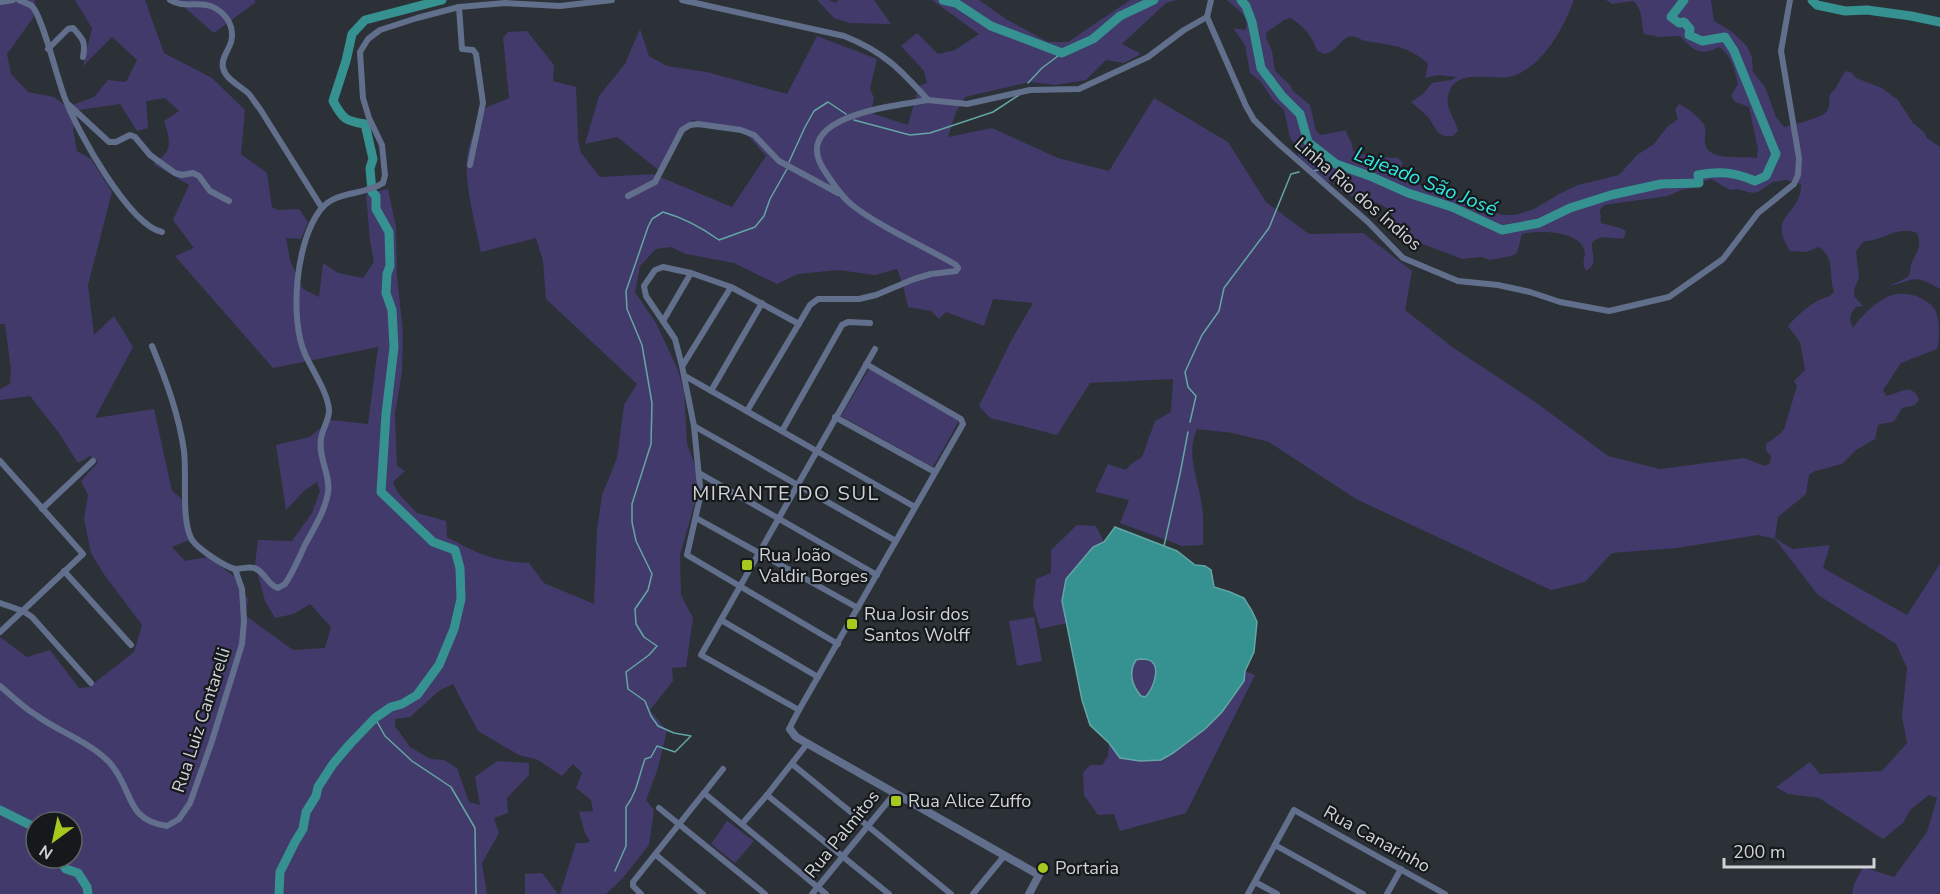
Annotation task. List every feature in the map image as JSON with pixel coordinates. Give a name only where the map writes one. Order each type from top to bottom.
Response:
[{"type":"street","points":[[0,2],[13,0]]},
{"type":"street","points":[[19,0],[32,7],[41,24],[66,102],[86,142],[122,198],[142,220],[154,230],[162,232]]},
{"type":"street","points":[[170,0],[183,6],[198,4],[213,7],[228,18],[232,29],[231,42],[222,60],[223,70],[249,94],[322,208]]},
{"type":"street","points":[[152,346],[175,408],[184,452],[187,519],[191,538],[199,548],[235,569],[255,568],[278,588],[285,584],[320,517],[328,492],[320,453],[321,437],[329,408],[318,378],[301,344],[298,317],[297,284],[302,254],[310,228],[322,208],[338,196],[376,188],[383,183],[385,175],[382,145],[369,118],[363,98],[360,52],[368,39],[380,30],[459,7],[505,3],[561,6],[612,0]]},
{"type":"street","points":[[682,0],[844,36],[868,46],[889,59],[928,100]]},
{"type":"street","points":[[841,195],[820,165],[816,147],[820,136],[833,125],[855,115],[884,107],[928,100],[967,104],[1030,90],[1078,89],[1148,57],[1184,30],[1207,17],[1210,0]]},
{"type":"street","name":"Linha Rio dos Índios","points":[[1207,17],[1254,120],[1368,222],[1403,258],[1458,281],[1498,285],[1560,302],[1609,311],[1669,297],[1694,281],[1723,259],[1758,213],[1794,184],[1798,175],[1799,158],[1780,51],[1790,0]]},
{"type":"street","points":[[459,7],[462,49],[473,50],[477,54],[483,92],[478,133],[470,165]]},
{"type":"street","points":[[48,49],[69,28],[74,28],[84,39],[86,45],[83,57]]},
{"type":"street","points":[[66,102],[109,142],[116,142],[130,135],[135,137],[150,155],[175,173],[182,175],[194,172],[210,191],[229,201]]},
{"type":"street","points":[[628,196],[655,182],[682,130],[690,125],[741,130],[754,135],[779,161],[841,195],[873,218],[958,268],[954,273],[931,274],[859,299],[818,299],[810,305],[747,411]]},
{"type":"street","points":[[799,324],[731,286],[691,273],[663,267],[654,270],[644,286],[646,296],[675,339],[685,376],[694,426],[700,487],[696,518],[687,555],[838,644]]},
{"type":"street","points":[[663,321],[691,273]]},
{"type":"street","points":[[682,366],[731,286]]},
{"type":"street","points":[[711,391],[762,303]]},
{"type":"street","points":[[782,431],[842,325],[848,322],[870,323]]},
{"type":"street","points":[[799,710],[701,655],[875,349]]},
{"type":"street","points":[[866,364],[961,419],[963,424],[793,720],[790,729],[796,737],[807,744],[1039,875],[1029,894]]},
{"type":"street","points":[[685,376],[915,507]]},
{"type":"street","points":[[836,417],[935,472]]},
{"type":"street","points":[[694,426],[896,541]]},
{"type":"street","points":[[0,461],[83,554],[0,632]]},
{"type":"street","points":[[42,508],[93,461]]},
{"type":"street","points":[[699,473],[877,575]]},
{"type":"street","points":[[696,518],[858,608]]},
{"type":"street","name":"Rua Luiz Cantarelli","points":[[0,686],[36,716],[107,760],[118,772],[140,816],[152,824],[167,826],[179,819],[189,803],[211,744],[240,653],[244,621],[242,589],[235,569]]},
{"type":"street","points":[[64,571],[131,645]]},
{"type":"street","points":[[0,603],[33,617],[92,683]]},
{"type":"street","points":[[721,620],[818,676]]},
{"type":"street","points":[[742,824],[807,744]]},
{"type":"street","points":[[792,764],[951,894]]},
{"type":"street","points":[[638,892],[633,882],[723,769]]},
{"type":"street","points":[[705,793],[826,894]]},
{"type":"street","name":"Rua Palmitos","points":[[812,894],[895,793]]},
{"type":"street","points":[[767,795],[889,894]]},
{"type":"street","points":[[659,808],[765,894]]},
{"type":"street","name":"Rua Canarinho","points":[[1275,845],[1294,810],[1445,894]]},
{"type":"street","points":[[1248,894],[1275,845],[1364,894]]},
{"type":"street","points":[[656,855],[703,894]]},
{"type":"street","points":[[973,894],[1005,855]]},
{"type":"street","points":[[1387,894],[1401,869]]},
{"type":"street","points":[[1255,882],[1277,894]]},
{"type":"shaded area","points":[[0,0],[35,0],[33,18],[7,54],[11,74],[28,92],[54,97],[67,107],[94,97],[108,80],[126,82],[137,60],[112,37],[83,66],[92,28],[75,0],[145,0],[164,53],[212,78],[245,110],[241,154],[267,173],[272,207],[278,210],[299,209],[308,222],[301,239],[286,238],[290,260],[303,289],[319,297],[323,263],[338,273],[363,278],[374,262],[366,194],[388,189],[396,227],[397,277],[403,332],[402,372],[395,413],[397,466],[405,471],[393,482],[398,493],[417,513],[446,521],[447,537],[486,556],[529,563],[544,583],[594,604],[597,530],[602,495],[617,458],[624,405],[637,384],[546,299],[543,261],[536,238],[481,252],[470,201],[467,173],[468,151],[485,108],[509,98],[503,38],[508,32],[527,31],[554,65],[553,81],[576,87],[578,140],[581,153],[600,177],[653,174],[732,207],[766,156],[742,129],[692,120],[681,133],[661,172],[617,137],[585,144],[599,96],[625,64],[640,29],[649,56],[667,66],[707,72],[787,94],[817,36],[877,59],[870,89],[874,98],[871,113],[908,125],[919,86],[927,83],[924,71],[901,46],[917,33],[938,54],[955,50],[979,34],[932,0],[979,0],[1006,19],[1048,42],[1068,42],[1130,0],[1177,0],[1166,3],[1122,44],[1141,54],[1124,63],[1106,60],[1086,80],[1056,85],[1030,82],[965,97],[956,112],[948,137],[992,128],[1058,158],[1109,171],[1154,98],[1228,142],[1266,202],[1309,234],[1363,233],[1412,271],[1405,310],[1455,349],[1534,401],[1608,456],[1660,469],[1744,458],[1765,466],[1770,463],[1771,456],[1766,451],[1766,444],[1784,429],[1797,386],[1794,381],[1805,370],[1800,342],[1788,326],[1807,308],[1834,292],[1830,262],[1824,252],[1819,247],[1806,252],[1790,251],[1784,239],[1783,222],[1800,195],[1801,184],[1786,180],[1773,182],[1758,192],[1752,193],[1737,189],[1730,190],[1711,179],[1699,183],[1694,188],[1681,190],[1668,196],[1604,205],[1600,210],[1601,223],[1626,231],[1624,238],[1603,237],[1592,243],[1593,262],[1586,271],[1585,252],[1580,243],[1574,238],[1556,233],[1522,234],[1517,253],[1511,256],[1490,260],[1482,257],[1462,259],[1402,236],[1396,232],[1393,217],[1384,206],[1341,191],[1341,184],[1321,179],[1302,162],[1298,156],[1298,149],[1290,138],[1284,110],[1273,100],[1261,82],[1250,73],[1245,45],[1233,28],[1245,30],[1246,21],[1242,13],[1227,0],[1574,0],[1565,22],[1552,43],[1545,53],[1527,69],[1508,77],[1477,77],[1459,80],[1452,86],[1447,100],[1458,131],[1453,136],[1439,133],[1427,116],[1411,102],[1423,94],[1432,83],[1457,77],[1438,75],[1425,78],[1428,64],[1414,53],[1399,47],[1352,36],[1325,54],[1317,51],[1307,32],[1290,18],[1267,32],[1266,38],[1272,51],[1275,71],[1293,91],[1310,105],[1316,131],[1321,135],[1347,130],[1353,151],[1372,157],[1398,158],[1403,163],[1400,169],[1401,175],[1418,185],[1431,186],[1502,215],[1515,215],[1534,209],[1578,185],[1619,175],[1637,155],[1654,144],[1667,127],[1678,119],[1675,110],[1679,104],[1693,113],[1704,125],[1705,144],[1709,151],[1723,156],[1757,158],[1758,149],[1749,107],[1735,102],[1731,96],[1738,84],[1727,54],[1719,47],[1702,52],[1697,51],[1680,36],[1660,37],[1644,34],[1640,12],[1633,1],[1612,4],[1606,0],[1711,0],[1714,21],[1731,31],[1747,46],[1752,58],[1753,72],[1765,87],[1776,117],[1784,127],[1816,118],[1826,112],[1829,107],[1830,94],[1845,71],[1882,88],[1898,100],[1913,123],[1924,132],[1927,138],[1940,147],[1940,289],[1919,279],[1889,286],[1909,275],[1919,247],[1917,233],[1896,232],[1871,241],[1864,241],[1856,251],[1859,277],[1854,290],[1854,296],[1863,306],[1856,307],[1850,317],[1853,328],[1875,304],[1886,297],[1897,294],[1909,294],[1920,298],[1934,308],[1939,328],[1937,349],[1901,363],[1883,390],[1886,396],[1905,390],[1913,391],[1919,400],[1915,405],[1902,408],[1893,422],[1878,425],[1875,439],[1856,450],[1842,464],[1815,471],[1809,475],[1806,494],[1778,517],[1775,538],[1792,549],[1830,545],[1823,568],[1907,615],[1940,564],[1940,894],[1852,894],[1854,884],[1863,867],[1894,877],[1927,832],[1937,798],[1929,795],[1910,810],[1903,823],[1883,839],[1819,798],[1788,794],[1776,787],[1810,762],[1820,774],[1882,771],[1907,743],[1902,716],[1907,668],[1896,644],[1818,595],[1775,539],[1758,535],[1677,548],[1612,553],[1585,582],[1551,590],[1356,499],[1269,442],[1233,433],[1197,429],[1192,448],[1203,512],[1203,545],[1182,546],[1120,523],[1129,500],[1095,492],[1108,464],[1126,470],[1142,457],[1155,421],[1171,412],[1173,379],[1090,383],[1057,435],[990,418],[979,406],[1011,341],[1033,303],[993,299],[984,326],[946,312],[939,319],[931,311],[908,307],[897,269],[875,275],[838,270],[798,274],[777,284],[734,263],[686,254],[671,247],[656,249],[640,266],[635,292],[656,323],[678,370],[684,392],[687,444],[697,471],[695,502],[680,555],[681,595],[693,618],[686,667],[672,668],[673,681],[650,710],[667,731],[657,771],[646,800],[654,810],[649,845],[622,879],[606,894],[560,894],[576,843],[590,841],[585,833],[579,812],[593,811],[591,800],[576,788],[582,773],[573,764],[562,776],[538,760],[519,755],[478,731],[453,684],[440,690],[410,717],[395,719],[395,726],[410,747],[431,759],[444,760],[457,768],[469,802],[480,805],[475,777],[497,761],[529,763],[529,775],[507,798],[508,813],[494,818],[499,833],[482,863],[487,894],[0,894],[0,637],[27,657],[50,650],[79,688],[89,687],[134,652],[142,625],[91,553],[84,519],[88,495],[81,481],[98,462],[90,456],[78,463],[59,433],[30,396],[0,400],[0,389],[10,384],[11,370],[5,324],[0,324]],"holes":[[[165,98],[179,111],[164,121],[169,146],[160,160],[153,164],[189,185],[173,220],[194,248],[175,256],[273,368],[378,347],[368,424],[330,420],[310,437],[276,445],[286,510],[304,491],[317,482],[320,491],[312,513],[292,541],[258,540],[255,564],[265,601],[275,618],[294,614],[310,604],[331,627],[325,648],[293,650],[246,616],[248,599],[235,577],[208,557],[185,561],[172,547],[189,540],[181,498],[172,491],[154,409],[95,418],[133,347],[114,316],[94,335],[88,285],[112,192],[91,159],[77,151],[73,130],[79,110],[120,104],[137,131],[148,128],[146,101]]]},
{"type":"shaded area","points":[[176,0],[254,0],[256,2],[214,33]]},
{"type":"shaded area","points":[[817,0],[829,0],[836,3],[838,0],[874,0],[891,24],[850,23],[834,18]]},
{"type":"shaded area","points":[[869,369],[959,421],[933,467],[841,416]]},
{"type":"shaded area","points":[[1077,525],[1096,526],[1104,542],[1093,547],[1062,601],[1067,623],[1040,629],[1033,605],[1036,579],[1051,573],[1051,550]]},
{"type":"shaded area","points":[[1034,617],[1042,661],[1017,666],[1009,621]]},
{"type":"shaded area","points":[[1136,660],[1151,661],[1156,672],[1145,697],[1141,697],[1138,693],[1132,679],[1132,669]]},
{"type":"shaded area","points":[[1245,671],[1255,675],[1186,813],[1120,831],[1114,814],[1098,815],[1084,795],[1083,773],[1090,765],[1102,765],[1108,756],[1109,743],[1121,758],[1140,761],[1161,760],[1205,729],[1244,681]]},
{"type":"shaded area","points":[[727,821],[754,841],[735,863],[711,844]]},
{"type":"shaded area","points":[[542,873],[558,894],[525,894],[525,874]]},
{"type":"water","points":[[1115,527],[1177,551],[1195,565],[1205,566],[1211,570],[1214,587],[1244,598],[1257,622],[1254,652],[1245,671],[1244,681],[1222,712],[1205,729],[1161,760],[1140,761],[1120,758],[1109,743],[1090,725],[1082,700],[1062,601],[1066,579],[1093,547],[1104,542]],"holes":[[[1136,660],[1151,661],[1156,672],[1154,682],[1145,697],[1141,696],[1135,688],[1132,679],[1132,669]]]},
{"type":"waterway","name":"Lajeado São José","points":[[279,894],[280,872],[303,829],[306,812],[316,796],[318,787],[333,764],[375,718],[391,707],[402,704],[417,695],[439,665],[454,629],[461,599],[460,568],[455,550],[433,542],[381,492],[386,414],[394,347],[392,310],[386,293],[390,266],[389,232],[376,209],[376,196],[372,192],[370,168],[373,159],[365,124],[345,118],[333,101],[352,34],[365,20],[442,0]]},
{"type":"waterway","name":"Lajeado São José","points":[[943,0],[956,3],[991,26],[1062,53],[1093,39],[1120,16],[1154,0]]},
{"type":"waterway","name":"Lajeado São José","points":[[1241,0],[1252,22],[1261,68],[1282,96],[1300,114],[1308,142],[1336,164],[1408,193],[1452,207],[1502,230],[1539,223],[1570,208],[1611,195],[1661,184],[1699,183],[1698,175],[1727,173],[1755,181],[1766,176],[1776,154],[1734,51],[1725,37],[1702,41],[1689,35],[1690,29],[1684,22],[1679,23],[1671,17],[1684,0]]},
{"type":"waterway","points":[[1812,0],[1817,5],[1845,11],[1867,10],[1940,22]]},
{"type":"waterway","points":[[1028,83],[1042,68],[1062,53]]},
{"type":"waterway","points":[[854,120],[910,135],[930,133],[993,112],[1019,95]]},
{"type":"waterway","points":[[789,162],[814,111],[828,102],[846,114]]},
{"type":"waterway","points":[[1314,171],[1336,164]]},
{"type":"waterway","points":[[615,871],[626,846],[626,807],[635,790],[645,759],[651,757],[657,746],[675,752],[691,736],[674,733],[658,726],[645,701],[628,689],[626,672],[657,646],[644,637],[636,624],[635,609],[648,590],[652,574],[636,541],[632,522],[632,504],[651,444],[652,403],[642,345],[627,309],[626,291],[652,219],[663,212],[671,214],[692,223],[719,240],[755,227],[764,216],[770,199],[787,169]]},
{"type":"waterway","points":[[1190,422],[1196,396],[1188,387],[1185,372],[1202,335],[1219,311],[1224,288],[1269,228],[1291,174],[1299,172]]},
{"type":"waterway","points":[[1164,546],[1188,432]]},
{"type":"waterway","points":[[375,718],[385,736],[412,761],[451,787],[475,828],[476,894]]},
{"type":"waterway","name":"Lajeado São José","points":[[0,810],[24,822]]},
{"type":"waterway","name":"Lajeado São José","points":[[69,870],[78,873],[87,887],[88,894]]},
{"type":"place","name":"Rua João Valdir Borges","points":[[747,565]]},
{"type":"place","name":"Rua Josir dos Santos Wolff","points":[[852,624]]},
{"type":"place","name":"Rua Alice Zuffo","points":[[896,801]]},
{"type":"place","name":"Portaria","points":[[1043,868]]},
{"type":"district","name":"MIRANTE DO SUL","points":[[786,493]]}]
